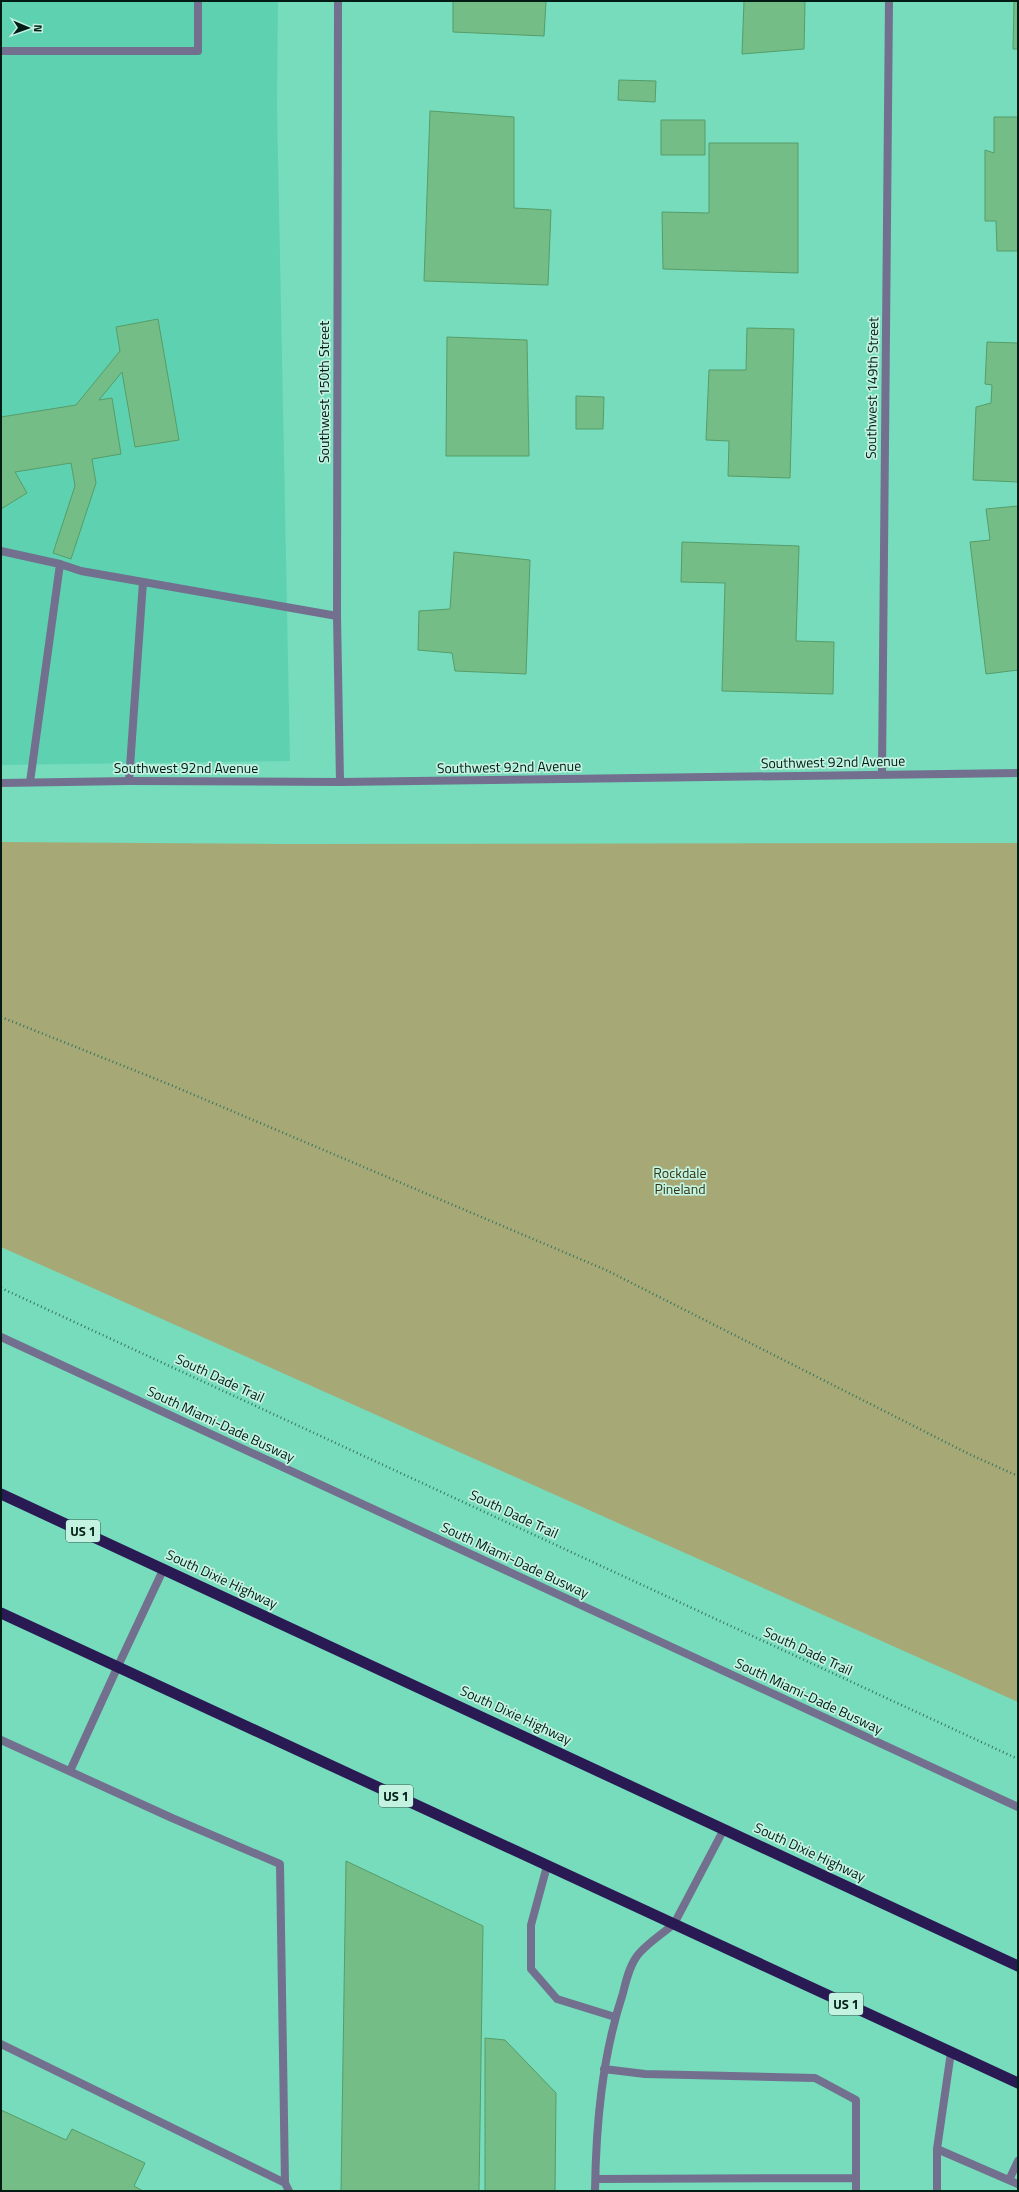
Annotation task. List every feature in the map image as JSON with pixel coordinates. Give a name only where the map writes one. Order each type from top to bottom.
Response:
[{"type":"highway","name":"South Dixie Highway","points":[[1,1494],[164,1568],[1018,1966]]},
{"type":"highway","name":"US 1","points":[[1,1613],[1018,2083]]},
{"type":"street","points":[[1,51],[198,51],[198,1]]},
{"type":"street","name":"Southwest 150th Street","points":[[338,1],[337,616],[340,782]]},
{"type":"street","name":"Southwest 149th Street","points":[[882,774],[889,1]]},
{"type":"street","points":[[1,551],[60,564],[81,571],[337,616]]},
{"type":"street","points":[[30,782],[60,564]]},
{"type":"street","points":[[129,781],[143,582]]},
{"type":"street","name":"Southwest 92nd Avenue","points":[[1,783],[129,781],[340,782],[1018,773]]},
{"type":"street","name":"South Miami-Dade Busway","points":[[1,1337],[1018,1807]]},
{"type":"street","points":[[70,1772],[164,1568]]},
{"type":"street","points":[[1,1740],[70,1772],[280,1864],[285,2183],[289,2191]]},
{"type":"street","points":[[595,2191],[597,2128],[604,2069],[615,2017],[630,1968],[637,1956],[674,1924],[724,1829]]},
{"type":"street","points":[[547,1866],[531,1925],[531,1969],[557,1999],[615,2017]]},
{"type":"street","points":[[1,2044],[285,2183]]},
{"type":"street","points":[[936,2191],[937,2149],[951,2052]]},
{"type":"street","points":[[604,2069],[645,2074],[815,2078],[856,2100],[856,2191]]},
{"type":"street","points":[[937,2149],[1018,2184]]},
{"type":"street","points":[[1009,2180],[1018,2161]]},
{"type":"street","points":[[596,2179],[856,2178]]},
{"type":"path","points":[[1,1017],[166,1083],[606,1270],[971,1456],[1018,1476]]},
{"type":"path","name":"South Dade Trail","points":[[1,1288],[1018,1759]]},
{"type":"shaded area","points":[[1,1],[278,1],[277,105],[290,761],[1,765]]},
{"type":"green space","name":"Rockdale Pineland","points":[[1,842],[285,844],[1018,843],[1018,1702],[1,1247]]},
{"type":"building","points":[[453,1],[546,1],[544,36],[453,32]]},
{"type":"building","points":[[744,1],[805,1],[804,49],[742,54]]},
{"type":"building","points":[[1014,1],[1018,1],[1018,49],[1013,49]]},
{"type":"building","points":[[619,80],[656,81],[655,102],[618,100]]},
{"type":"building","points":[[430,111],[514,117],[514,208],[551,210],[548,285],[424,281]]},
{"type":"building","points":[[994,117],[1018,117],[1018,251],[997,251],[996,221],[985,221],[985,150],[994,153]]},
{"type":"building","points":[[661,120],[705,120],[705,155],[661,155]]},
{"type":"building","points":[[709,143],[798,143],[798,273],[663,269],[662,212],[709,213]]},
{"type":"building","points":[[158,319],[179,440],[135,447],[122,372],[99,400],[112,398],[121,454],[92,459],[96,483],[71,559],[53,553],[75,486],[71,463],[15,472],[27,493],[1,509],[1,417],[76,405],[120,351],[116,327]]},
{"type":"building","points":[[747,328],[794,329],[790,478],[728,476],[729,441],[706,440],[709,370],[746,370]]},
{"type":"building","points":[[447,337],[527,340],[529,456],[446,456]]},
{"type":"building","points":[[987,342],[1018,343],[1018,482],[973,480],[976,407],[991,403],[992,385],[985,384]]},
{"type":"building","points":[[576,396],[604,397],[603,429],[576,429]]},
{"type":"building","points":[[1018,506],[1018,670],[986,674],[970,542],[990,540],[986,509]]},
{"type":"building","points":[[682,542],[799,546],[796,641],[834,642],[833,694],[722,691],[725,583],[681,582]]},
{"type":"building","points":[[454,552],[530,560],[526,674],[455,671],[452,653],[418,650],[419,611],[450,609]]},
{"type":"building","points":[[346,1861],[483,1926],[479,2191],[341,2191]]},
{"type":"building","points":[[485,2038],[505,2040],[556,2093],[555,2191],[485,2191]]},
{"type":"building","points":[[1,2110],[66,2140],[72,2129],[145,2163],[134,2186],[143,2191],[1,2191]]}]
